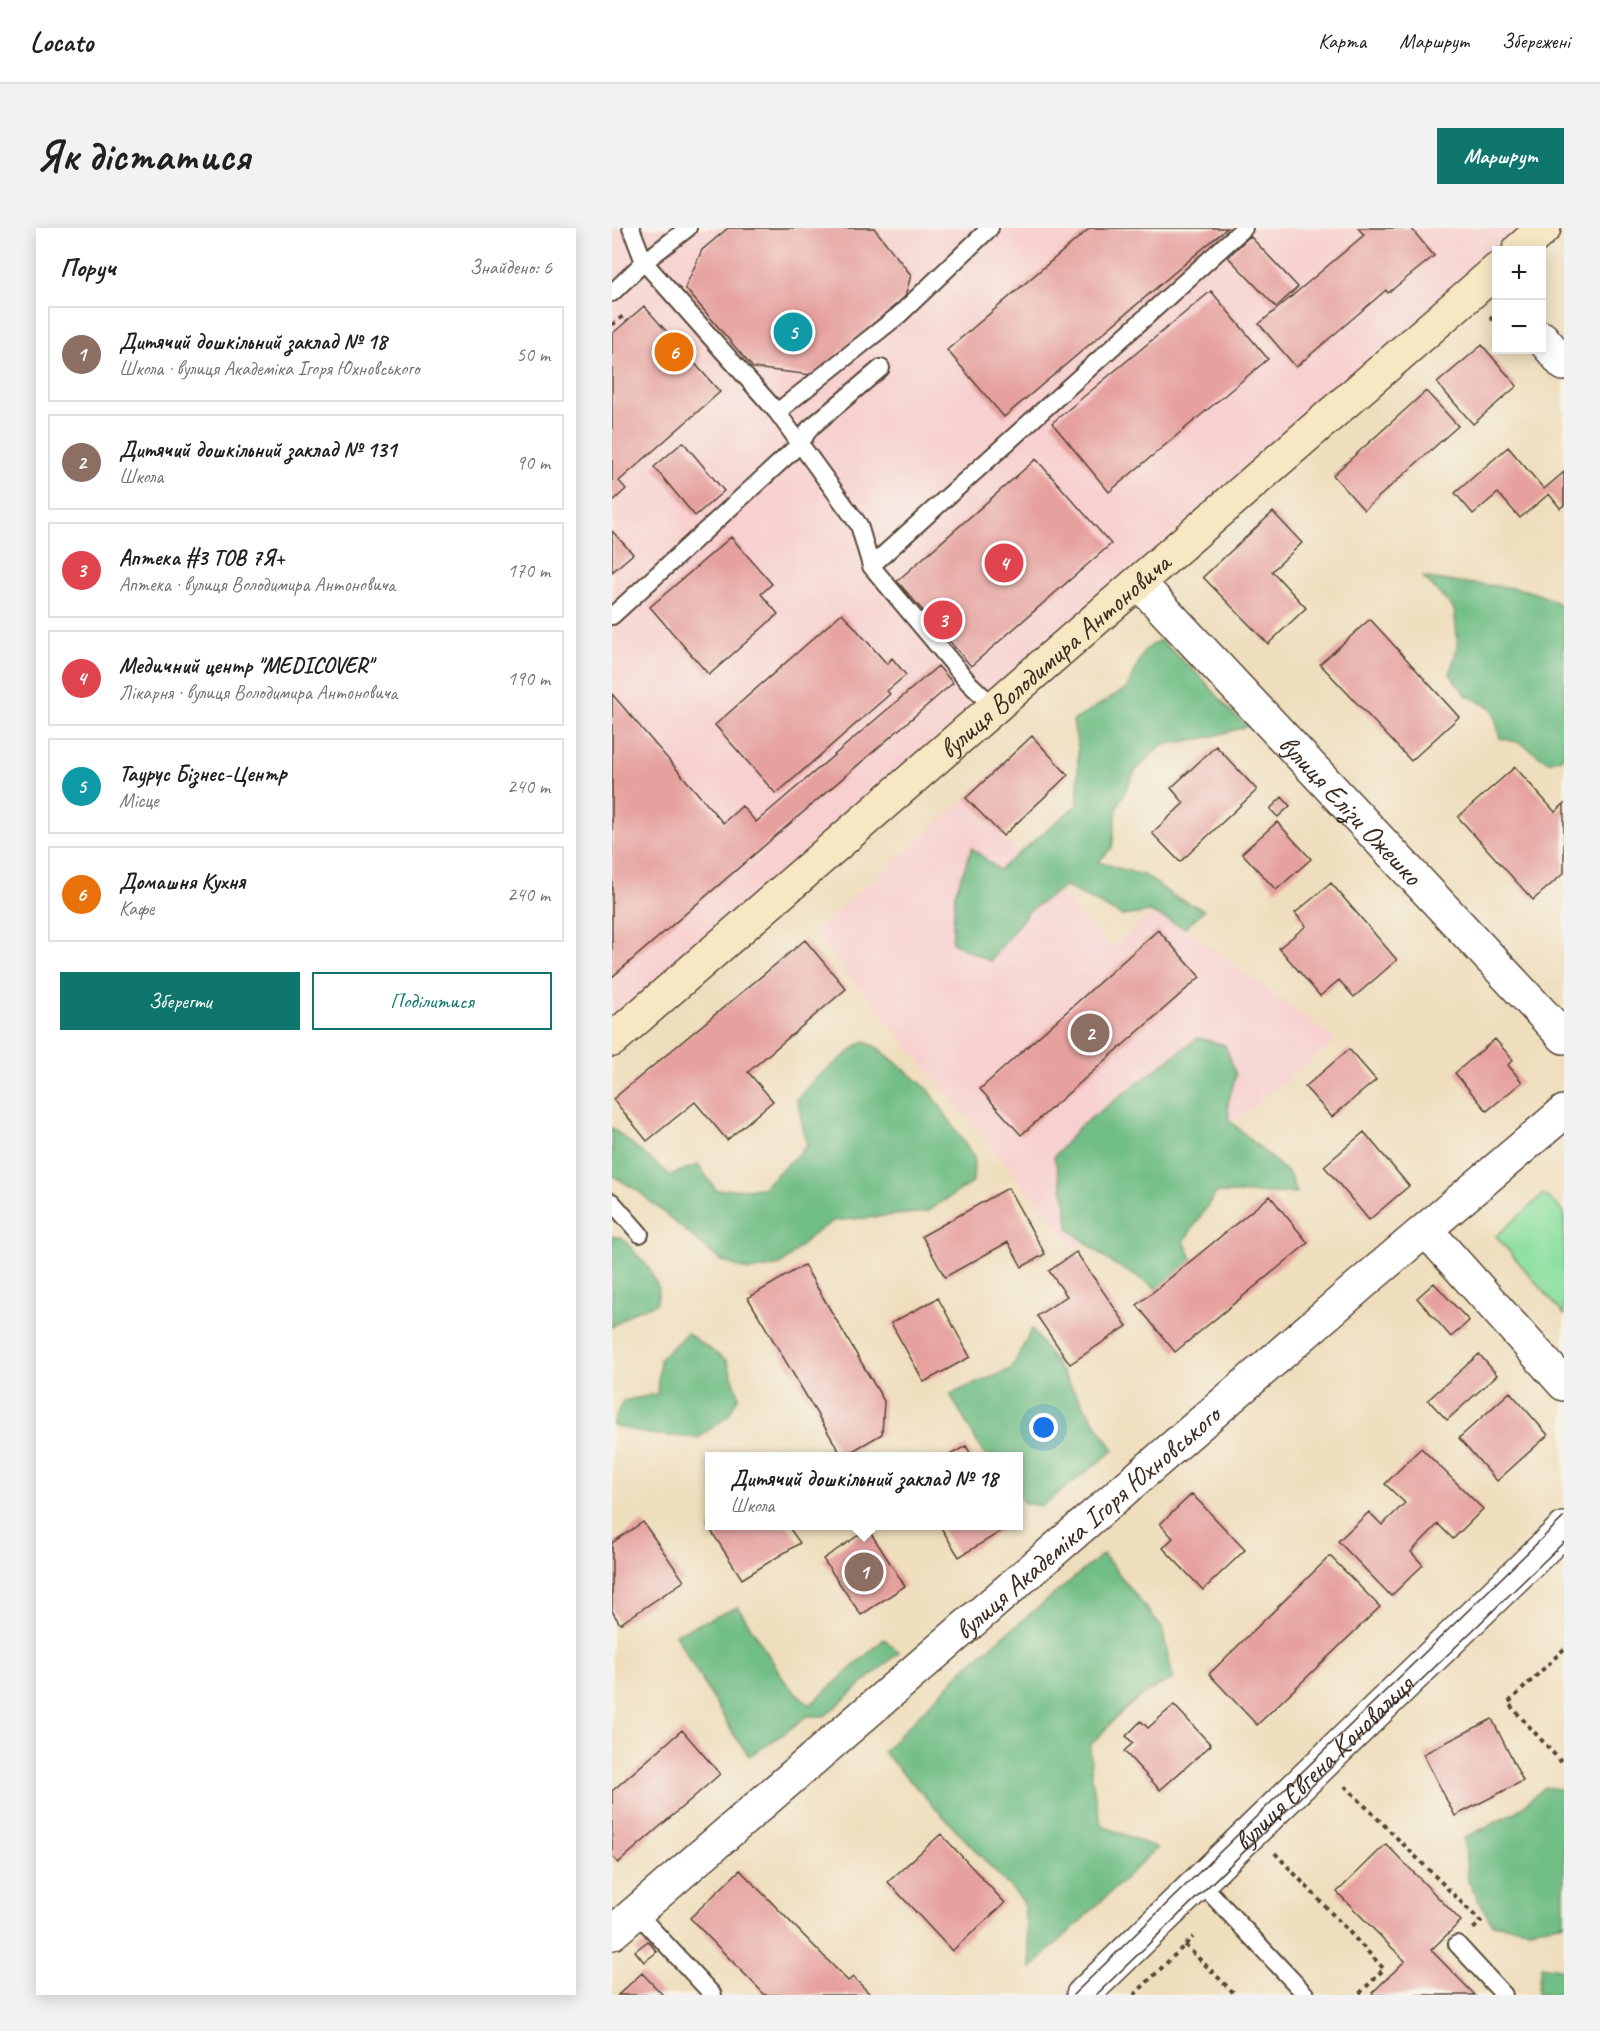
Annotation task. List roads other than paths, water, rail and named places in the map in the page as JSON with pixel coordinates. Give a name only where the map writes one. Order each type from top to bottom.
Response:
[{"type":"main road","points":[[1524,246],[1545,228]]},
{"type":"main road","name":"вулиця Володимира Антоновича","points":[[612,1040],[994,707],[1492,280]]},
{"type":"street","points":[[1546,343],[1564,364]]},
{"type":"street","name":"вулиця Елізи Ожешко","points":[[1139,583],[1564,1037]]},
{"type":"street","name":"вулиця Академіка Ігоря Юхновського","points":[[624,1923],[1564,1112]]},
{"type":"street","points":[[1426,1230],[1564,1384]]},
{"type":"street","name":"вулиця Євгена Коновальця","points":[[1083,1995],[1564,1529]]},
{"type":"lane","points":[[631,228],[645,262],[777,412],[801,443],[859,525],[871,566],[969,683],[994,707]]},
{"type":"lane","points":[[612,293],[645,262],[688,228]]},
{"type":"lane","points":[[777,412],[899,315],[990,228]]},
{"type":"lane","points":[[871,566],[1244,228]]},
{"type":"lane","points":[[612,616],[801,443],[809,429],[881,368]]},
{"type":"lane","points":[[612,1202],[640,1234]]},
{"type":"lane","points":[[1200,1882],[1306,1995]]},
{"type":"lane","points":[[624,1923],[713,1995]]},
{"type":"lane","points":[[1458,1944],[1504,1995]]},
{"type":"tram line","points":[[1073,1995],[1564,1517]]},
{"type":"tram line","points":[[1096,1995],[1564,1542]]},
{"type":"place","name":"Таурус Бізнес-Центр","points":[[793,332]]},
{"type":"place","name":"Домашня Кухня","points":[[674,352]]},
{"type":"place","name":"Медичний центр \"MEDICOVER\"","points":[[1004,563]]},
{"type":"place","name":"Аптека #3 ТОВ 7Я+","points":[[943,620]]},
{"type":"place","name":"Дитячий дошкільний заклад № 131","points":[[1090,1033]]},
{"type":"place","name":"Дитячий дошкільний заклад № 18","points":[[864,1572]]}]
